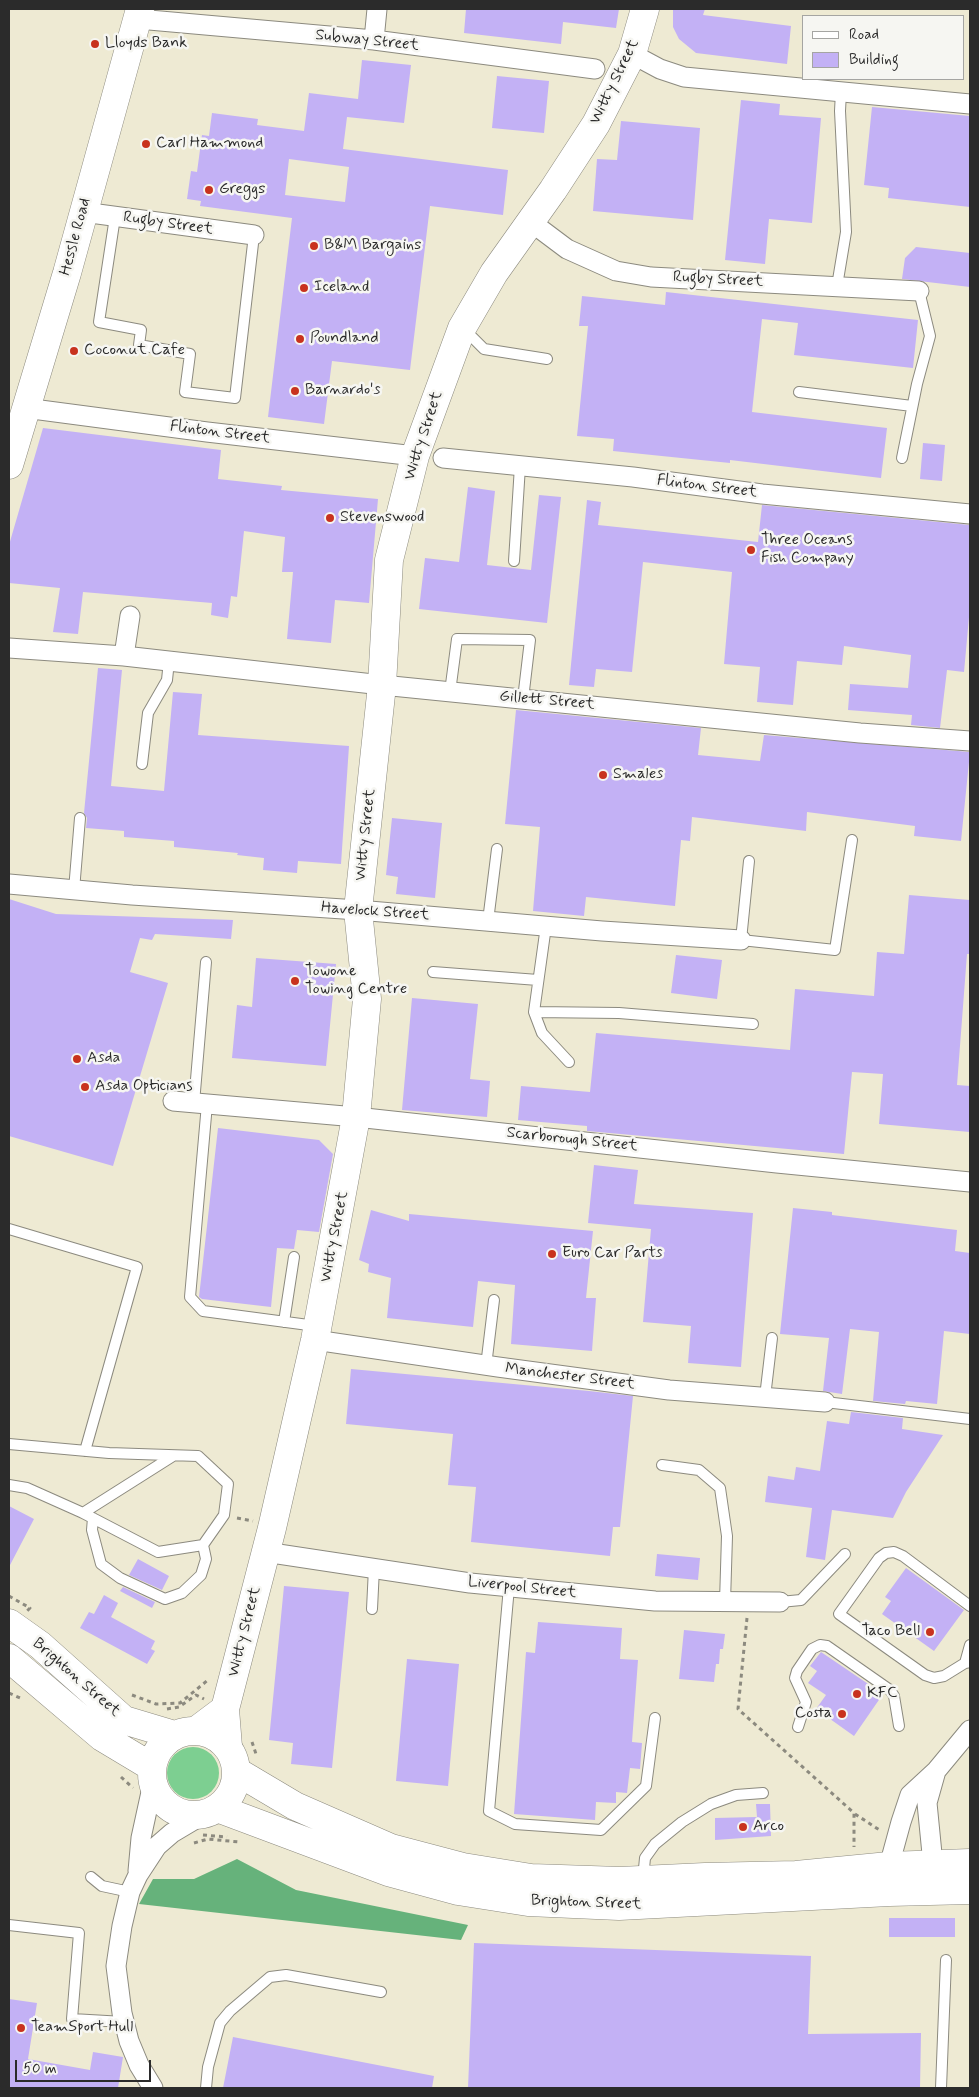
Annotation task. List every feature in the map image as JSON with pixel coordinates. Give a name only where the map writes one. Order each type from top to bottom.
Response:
[{"type":"street","points":[[374,40],[377,9]]},
{"type":"street","name":"Witty Street","points":[[232,1759],[225,1709],[265,1552],[316,1333],[356,1117],[367,999],[358,910],[382,685],[389,560],[415,456],[462,328],[494,273],[532,222],[596,124],[632,54],[645,9]]},
{"type":"street","name":"Subway Street","points":[[139,14],[374,40],[595,70]]},
{"type":"street","name":"Hessle Road","points":[[9,462],[67,274],[139,14]]},
{"type":"street","points":[[632,54],[660,69],[684,77],[970,104]]},
{"type":"street","name":"Rugby Street","points":[[83,212],[254,235]]},
{"type":"street","name":"Rugby Street","points":[[532,222],[567,249],[616,271],[651,277],[919,291]]},
{"type":"street","name":"Flinton Street","points":[[25,408],[415,456]]},
{"type":"street","name":"Flinton Street","points":[[443,458],[633,477],[762,494],[970,514]]},
{"type":"street","points":[[124,656],[130,616]]},
{"type":"street","name":"Gillett Street","points":[[18,648],[124,656],[382,685],[860,733],[970,741]]},
{"type":"street","name":"Havelock Street","points":[[9,884],[741,940]]},
{"type":"street","name":"Scarborough Street","points":[[172,1101],[356,1117],[970,1182]]},
{"type":"street","name":"Manchester Street","points":[[316,1333],[486,1366],[669,1390],[826,1402]]},
{"type":"street","name":"Liverpool Street","points":[[265,1552],[510,1587],[655,1601],[780,1602]]},
{"type":"street","name":"Brighton Street","points":[[20,1616],[40,1645],[124,1720],[186,1732]]},
{"type":"street","name":"Brighton Street","points":[[9,1658],[102,1737],[152,1775]]},
{"type":"street","points":[[138,1875],[141,1838],[155,1754],[163,1743],[225,1709]]},
{"type":"street","points":[[890,1866],[900,1822],[910,1795],[936,1771],[970,1730]]},
{"type":"street","points":[[153,2088],[139,2064],[124,2022],[116,1966],[130,1892],[138,1875],[157,1846],[172,1832],[211,1811],[228,1799],[234,1786],[232,1759],[219,1738],[208,1732],[186,1732]]},
{"type":"street","name":"Brighton Street","points":[[232,1759],[295,1806],[391,1848],[463,1867],[531,1878],[620,1881],[796,1875],[890,1866],[970,1863]]},
{"type":"street","points":[[933,1864],[927,1803],[936,1771]]},
{"type":"street","points":[[152,1775],[158,1796],[167,1806],[185,1814],[211,1811]]},
{"type":"street","name":"Brighton Street","points":[[211,1811],[388,1872],[458,1891],[528,1902],[618,1906],[889,1892],[970,1890]]},
{"type":"lane","points":[[837,286],[846,232],[840,111],[842,92]]},
{"type":"lane","points":[[115,217],[99,322],[141,330],[139,345],[190,354],[185,392],[235,398],[254,235]]},
{"type":"lane","points":[[902,458],[912,406],[930,336],[919,291]]},
{"type":"lane","points":[[462,328],[484,349],[547,359]]},
{"type":"lane","points":[[799,392],[912,406]]},
{"type":"lane","points":[[514,561],[520,466]]},
{"type":"lane","points":[[450,692],[456,640],[530,640],[524,699]]},
{"type":"lane","points":[[142,764],[148,713],[167,680],[169,661]]},
{"type":"lane","points":[[74,890],[80,818]]},
{"type":"lane","points":[[749,861],[741,940],[835,950],[852,840]]},
{"type":"lane","points":[[488,921],[497,849]]},
{"type":"lane","points":[[546,926],[534,1012],[542,1033],[569,1062]]},
{"type":"lane","points":[[206,962],[201,1103],[190,1296],[203,1311],[284,1322],[316,1333]]},
{"type":"lane","points":[[433,972],[538,980]]},
{"type":"lane","points":[[534,1012],[619,1012],[753,1024]]},
{"type":"lane","points":[[9,1229],[136,1267],[85,1451]]},
{"type":"lane","points":[[284,1322],[294,1257]]},
{"type":"lane","points":[[486,1366],[494,1300]]},
{"type":"lane","points":[[765,1397],[772,1338]]},
{"type":"lane","points":[[826,1402],[970,1419]]},
{"type":"lane","points":[[9,1444],[85,1451],[198,1456],[228,1484],[224,1516],[203,1545],[158,1552],[83,1513],[28,1488],[9,1485]]},
{"type":"lane","points":[[83,1513],[173,1456]]},
{"type":"lane","points":[[662,1465],[699,1470],[720,1488],[727,1536],[728,1565],[725,1602]]},
{"type":"lane","points":[[93,1518],[92,1530],[101,1564],[120,1578],[165,1599],[182,1592],[201,1575],[206,1560],[203,1545]]},
{"type":"lane","points":[[970,1606],[904,1556],[894,1552],[886,1553],[879,1558],[839,1614],[925,1675],[934,1678],[944,1676],[968,1662],[970,1645]]},
{"type":"lane","points":[[780,1602],[801,1600],[845,1554]]},
{"type":"lane","points":[[372,1609],[374,1568]]},
{"type":"lane","points":[[510,1587],[489,1811],[515,1824],[601,1830],[646,1786],[655,1718]]},
{"type":"lane","points":[[798,1727],[806,1702],[795,1678],[797,1671],[812,1649],[820,1645],[827,1646],[890,1690],[894,1696],[899,1726]]},
{"type":"lane","points":[[643,1880],[645,1858],[655,1844],[682,1822],[711,1804],[736,1795],[763,1793]]},
{"type":"lane","points":[[91,1877],[102,1886],[130,1892]]},
{"type":"lane","points":[[9,1925],[79,1933],[72,2020],[124,2022]]},
{"type":"lane","points":[[941,2088],[946,1960]]},
{"type":"lane","points":[[206,2088],[208,2066],[220,2023],[230,2011],[270,1977],[286,1975],[381,1992]]},
{"type":"path","points":[[20,1616],[38,1614]]},
{"type":"path","points":[[128,1694],[156,1704],[180,1703],[209,1679]]},
{"type":"path","points":[[854,1814],[881,1831]]},
{"type":"green space","points":[[193,1747],[207,1751],[215,1759],[219,1773],[215,1787],[207,1795],[193,1799],[179,1795],[171,1787],[167,1773],[171,1759],[179,1751]]},
{"type":"green space","points":[[237,1859],[296,1890],[468,1925],[461,1940],[139,1904],[153,1879],[194,1879]]},
{"type":"building","points":[[466,9],[619,9],[616,28],[563,22],[561,44],[464,33]]},
{"type":"building","points":[[673,9],[705,9],[703,15],[791,26],[787,64],[696,53],[679,39],[673,27]]},
{"type":"building","points":[[362,60],[411,65],[404,123],[347,117],[343,149],[508,170],[503,215],[430,206],[410,370],[332,361],[324,424],[268,417],[292,218],[200,206],[201,201],[187,199],[191,171],[197,172],[202,135],[209,136],[212,113],[258,119],[257,125],[304,131],[309,93],[358,99]],"holes":[[[289,159],[349,167],[345,202],[285,195]]]},
{"type":"building","points":[[497,76],[549,81],[544,133],[492,128]]},
{"type":"building","points":[[741,100],[780,104],[779,115],[821,118],[812,223],[769,219],[765,264],[725,260]]},
{"type":"building","points":[[872,107],[970,116],[970,207],[888,198],[889,188],[864,185]]},
{"type":"building","points":[[621,121],[700,128],[693,220],[593,211],[597,159],[617,160]]},
{"type":"building","points":[[916,247],[970,253],[970,287],[902,279],[905,258]]},
{"type":"building","points":[[666,292],[918,320],[913,368],[794,355],[798,323],[762,319],[752,412],[887,428],[881,478],[730,460],[730,463],[613,451],[614,439],[577,436],[588,326],[579,326],[582,296],[665,305]]},
{"type":"building","points":[[43,428],[221,450],[218,479],[282,486],[281,490],[378,499],[369,603],[335,600],[331,643],[287,639],[293,572],[282,572],[285,537],[244,531],[237,597],[231,596],[228,618],[211,615],[212,603],[83,592],[78,634],[53,632],[60,588],[9,583],[9,545]]},
{"type":"building","points":[[923,443],[945,445],[942,481],[920,479]]},
{"type":"building","points":[[468,487],[495,491],[487,565],[531,570],[539,495],[561,497],[547,623],[419,609],[425,558],[459,562]]},
{"type":"building","points":[[587,500],[601,502],[598,525],[758,542],[762,505],[970,525],[970,606],[964,672],[947,670],[940,728],[911,725],[912,715],[848,710],[850,684],[908,688],[911,655],[844,646],[842,665],[797,661],[793,705],[757,702],[760,667],[724,664],[732,572],[643,562],[632,672],[596,669],[594,687],[569,685]]},
{"type":"building","points":[[98,668],[122,670],[111,786],[164,791],[173,692],[202,694],[198,735],[349,746],[341,864],[298,861],[297,873],[263,870],[264,858],[237,855],[238,853],[174,847],[174,841],[124,837],[124,831],[86,828],[87,818],[84,813]]},
{"type":"building","points":[[516,710],[701,728],[698,755],[760,761],[764,735],[970,752],[961,841],[914,836],[915,826],[807,812],[806,831],[692,817],[690,841],[681,840],[675,906],[586,897],[584,916],[533,911],[540,827],[505,824]]},
{"type":"building","points":[[392,818],[442,823],[435,898],[396,894],[398,877],[386,875]]},
{"type":"building","points":[[909,895],[970,900],[970,954],[967,954],[957,1085],[970,1086],[970,1132],[879,1124],[883,1074],[852,1072],[844,1154],[587,1131],[587,1126],[518,1120],[521,1086],[590,1092],[596,1033],[790,1050],[795,989],[874,996],[877,952],[904,954]]},
{"type":"building","name":"Asda","points":[[9,899],[56,914],[233,920],[231,939],[155,934],[152,940],[140,938],[130,972],[168,983],[113,1166],[9,1136]]},
{"type":"building","points":[[676,955],[722,960],[717,999],[671,993]]},
{"type":"building","points":[[256,958],[336,964],[326,1066],[232,1058],[237,1005],[252,1007]]},
{"type":"building","points":[[412,998],[478,1004],[470,1079],[490,1081],[487,1117],[402,1110]]},
{"type":"building","points":[[218,1128],[319,1140],[333,1154],[319,1232],[297,1230],[294,1249],[277,1248],[271,1307],[202,1299],[199,1297]]},
{"type":"building","points":[[594,1165],[638,1170],[634,1204],[753,1213],[741,1367],[688,1363],[691,1326],[643,1322],[651,1229],[588,1223]]},
{"type":"building","points":[[793,1208],[832,1212],[832,1215],[957,1230],[955,1251],[970,1253],[970,1334],[944,1331],[937,1404],[906,1401],[905,1404],[873,1401],[879,1332],[850,1329],[842,1394],[823,1391],[829,1338],[780,1334]]},
{"type":"building","points":[[371,1210],[409,1221],[409,1214],[593,1231],[586,1298],[596,1298],[592,1351],[511,1344],[515,1285],[478,1281],[473,1327],[387,1318],[391,1278],[368,1272],[369,1264],[359,1260]]},
{"type":"building","points":[[351,1369],[633,1396],[620,1527],[613,1527],[610,1556],[471,1542],[476,1487],[448,1485],[453,1434],[346,1424]]},
{"type":"building","points":[[851,1412],[903,1418],[902,1429],[943,1435],[906,1492],[893,1518],[832,1510],[825,1560],[806,1557],[812,1508],[765,1502],[768,1476],[794,1480],[796,1467],[820,1471],[827,1421],[849,1424]]},
{"type":"building","points":[[9,1506],[34,1519],[9,1567]]},
{"type":"building","points":[[657,1554],[700,1558],[698,1580],[655,1576]]},
{"type":"building","points":[[138,1559],[169,1576],[162,1590],[129,1575]]},
{"type":"building","points":[[906,1568],[964,1610],[934,1651],[882,1614],[891,1601],[885,1597]]},
{"type":"building","points":[[284,1586],[349,1592],[332,1768],[291,1764],[293,1743],[269,1740]]},
{"type":"building","points":[[123,1587],[155,1602],[152,1608],[120,1591]]},
{"type":"building","points":[[104,1595],[118,1603],[111,1617],[155,1641],[151,1649],[155,1651],[147,1664],[80,1628],[89,1612],[94,1614]]},
{"type":"building","points":[[538,1622],[622,1628],[620,1659],[638,1660],[632,1742],[642,1743],[640,1769],[630,1768],[627,1793],[616,1792],[616,1803],[596,1802],[595,1820],[514,1814],[526,1652],[535,1653]]},
{"type":"building","points":[[684,1630],[725,1634],[723,1649],[720,1649],[719,1664],[716,1664],[714,1682],[679,1679]]},
{"type":"building","points":[[821,1652],[883,1694],[854,1736],[816,1709],[826,1695],[808,1683],[817,1671],[810,1666]]},
{"type":"building","points":[[407,1659],[459,1664],[448,1786],[396,1781]]},
{"type":"building","name":"Arco","points":[[756,1804],[770,1804],[771,1836],[715,1840],[715,1818],[757,1817]]},
{"type":"building","points":[[889,1918],[955,1918],[955,1937],[889,1937]]},
{"type":"building","points":[[474,1943],[811,1956],[808,2034],[921,2033],[920,2088],[468,2088]]},
{"type":"building","name":"TeamSport Hull","points":[[9,1999],[37,2003],[28,2059],[90,2070],[93,2052],[123,2057],[118,2088],[9,2088]]},
{"type":"building","points":[[233,2037],[434,2076],[432,2088],[223,2088]]},
{"type":"place","name":"Lloyds Bank","points":[[95,44]]},
{"type":"place","name":"Carl Hammond","points":[[146,144]]},
{"type":"place","name":"Greggs","points":[[209,190]]},
{"type":"place","name":"B&M Bargains","points":[[314,246]]},
{"type":"place","name":"Iceland","points":[[304,288]]},
{"type":"place","name":"Poundland","points":[[300,339]]},
{"type":"place","name":"Coconut Cafe","points":[[74,351]]},
{"type":"place","name":"Barnardo's","points":[[295,391]]},
{"type":"place","name":"Stevenswood","points":[[330,518]]},
{"type":"place","name":"Three Oceans Fish Company","points":[[751,550]]},
{"type":"place","name":"Smales","points":[[603,775]]},
{"type":"place","name":"Towone Towing Centre","points":[[295,981]]},
{"type":"place","name":"Asda","points":[[77,1059]]},
{"type":"place","name":"Asda Opticians","points":[[85,1087]]},
{"type":"place","name":"Euro Car Parts","points":[[552,1254]]},
{"type":"place","name":"Taco Bell","points":[[930,1632]]},
{"type":"place","name":"KFC","points":[[857,1694]]},
{"type":"place","name":"Costa","points":[[842,1714]]},
{"type":"place","name":"Arco","points":[[743,1827]]},
{"type":"place","name":"TeamSport Hull","points":[[21,2028]]}]
